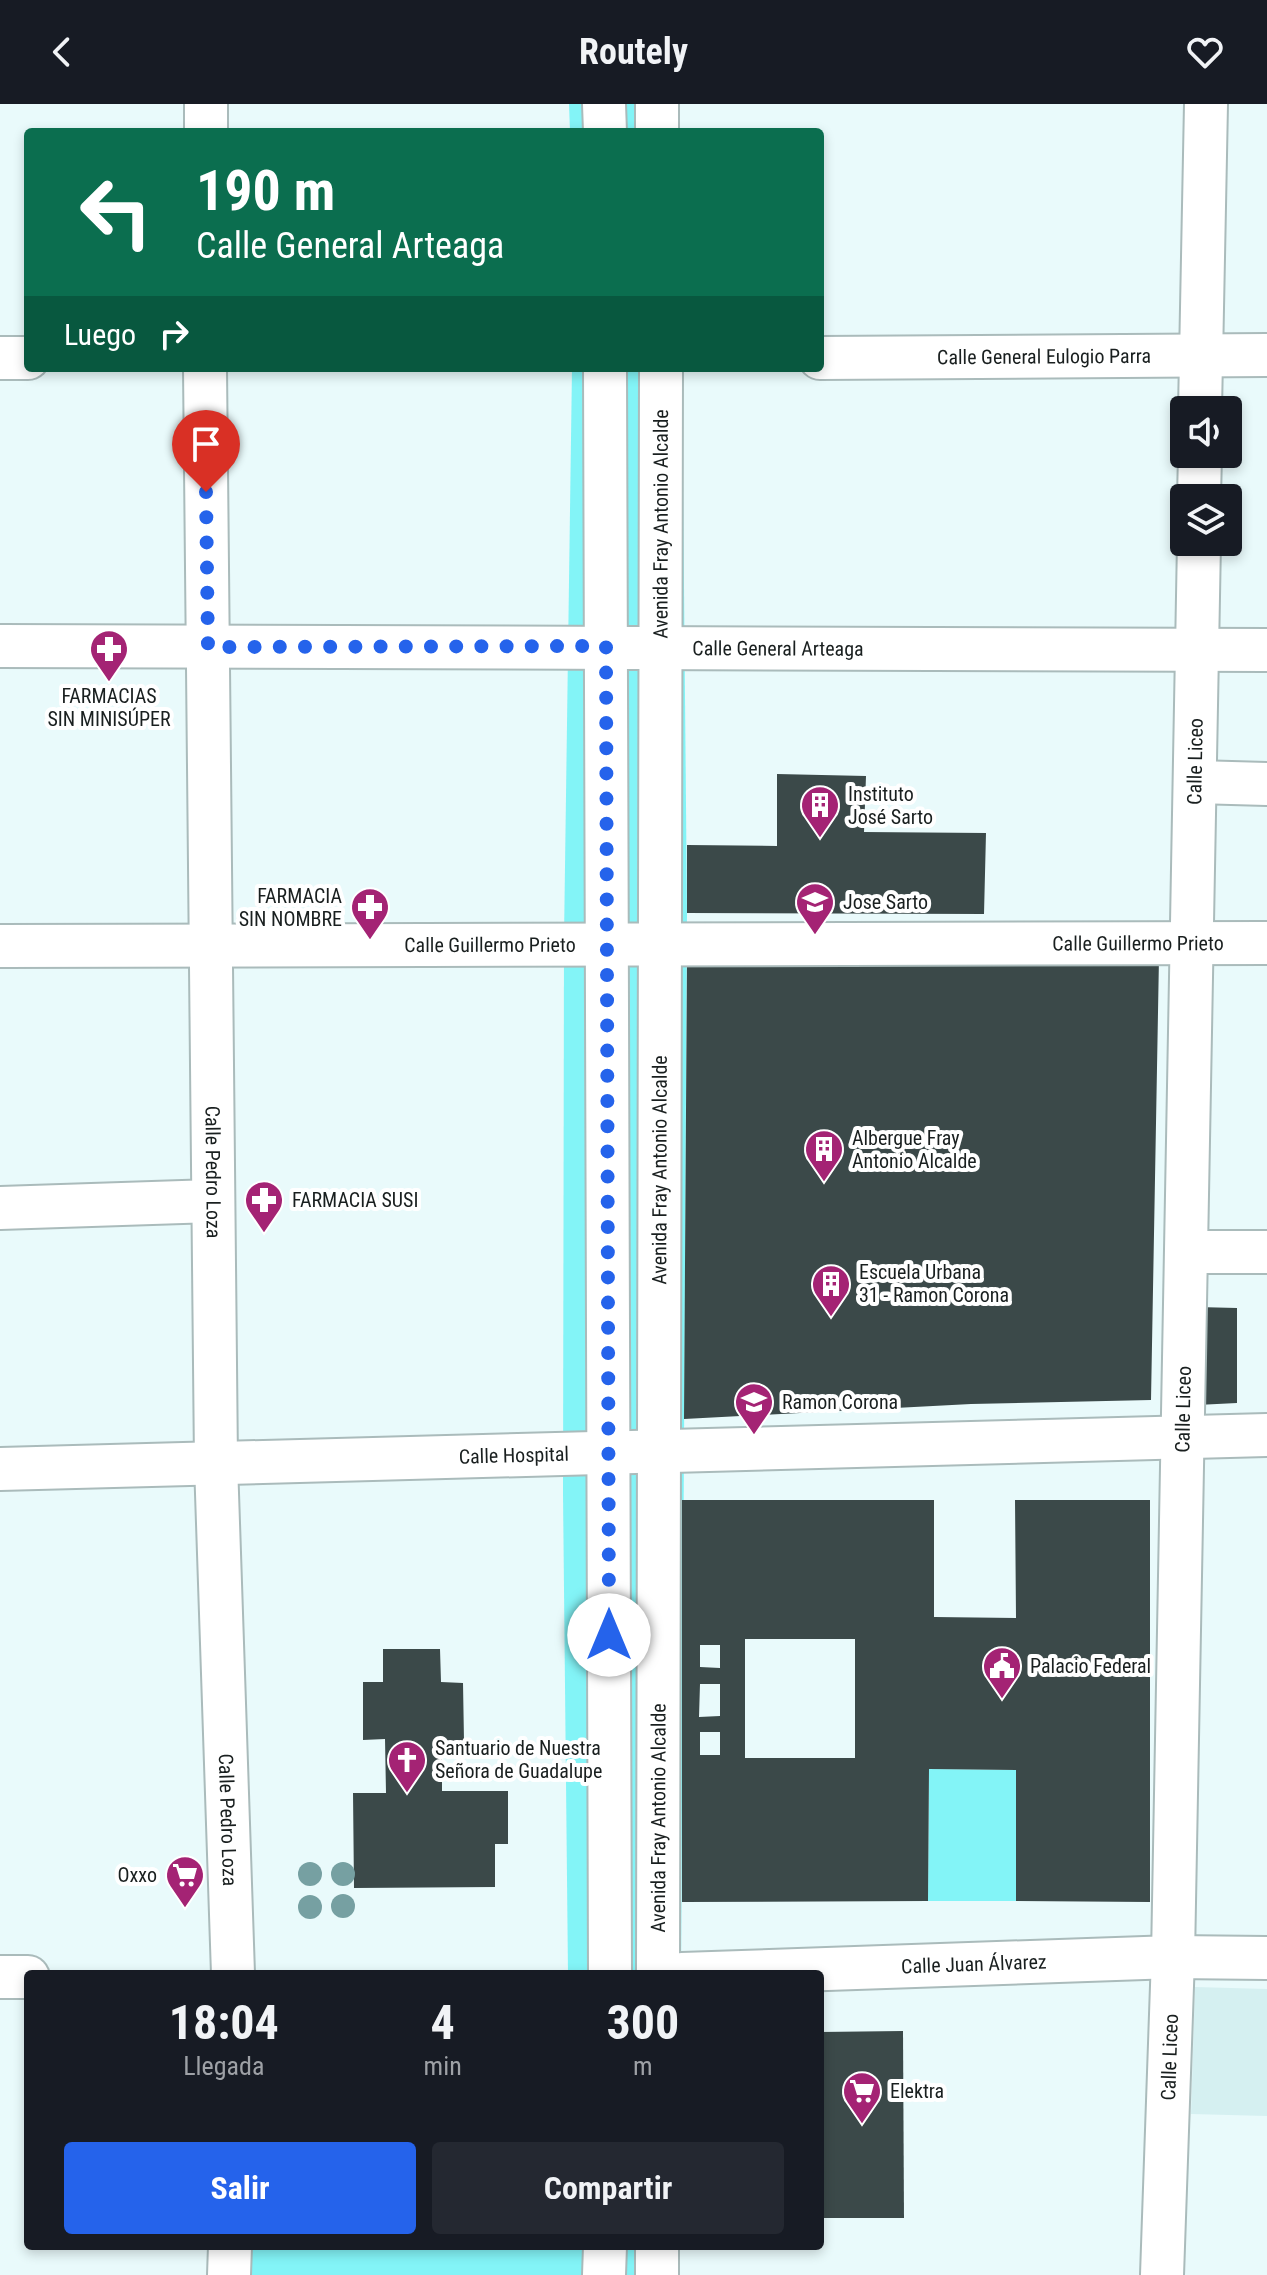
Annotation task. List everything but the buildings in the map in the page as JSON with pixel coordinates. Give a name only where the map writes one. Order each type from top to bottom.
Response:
[{"type":"street","points":[[206,104],[206,128]]},
{"type":"street","points":[[604,104],[605,128]]},
{"type":"street","points":[[657,104],[657,128]]},
{"type":"street","points":[[1200,396],[1206,104]]},
{"type":"street","name":"Calle General Eulogio Parra","points":[[824,358],[1267,355]]},
{"type":"street","points":[[0,358],[24,358]]},
{"type":"street","name":"Calle Pedro Loza","points":[[205,372],[216,1463],[233,1970]]},
{"type":"street","points":[[605,372],[610,1970]]},
{"type":"street","name":"Avenida Fray Antonio Alcalde","points":[[658,1970],[661,372]]},
{"type":"street","name":"Calle Liceo","points":[[1162,2275],[1173,1957],[1199,556]]},
{"type":"street","name":"Calle General Arteaga","points":[[0,646],[1267,650]]},
{"type":"street","points":[[1196,782],[1267,784]]},
{"type":"street","name":"Calle Guillermo Prieto","points":[[0,946],[1267,943]]},
{"type":"street","points":[[0,1208],[213,1201]]},
{"type":"street","points":[[1187,1252],[1267,1252]]},
{"type":"street","name":"Calle Hospital","points":[[0,1469],[609,1450],[1267,1435]]},
{"type":"street","name":"Calle Juan Álvarez","points":[[798,1970],[1173,1957],[1267,1958]]},
{"type":"street","points":[[0,1977],[24,1977]]},
{"type":"street","points":[[229,2275],[230,2250]]},
{"type":"street","points":[[604,2275],[605,2250]]},
{"type":"street","points":[[657,2250],[657,2275]]},
{"type":"shaded area","points":[[569,104],[679,104],[679,128],[570,128]]},
{"type":"shaded area","points":[[572,372],[682,372],[687,913],[681,1970],[568,1970],[563,1493],[564,938]]},
{"type":"shaded area","points":[[929,1769],[1016,1770],[1016,1901],[928,1901]]},
{"type":"shaded area","points":[[1195,1987],[1267,1989],[1267,2116],[1191,2114]]},
{"type":"shaded area","points":[[244,2250],[679,2250],[679,2275],[244,2275]]},
{"type":"place","name":"FARMACIAS SIN MINISÚPER","points":[[109,683]]},
{"type":"place","name":"Instituto José Sarto","points":[[820,839]]},
{"type":"place","name":"Jose Sarto","points":[[815,936]]},
{"type":"place","name":"FARMACIA SIN NOMBRE","points":[[370,941]]},
{"type":"place","name":"Albergue Fray Antonio Alcalde","points":[[824,1183]]},
{"type":"place","name":"FARMACIA SUSI","points":[[264,1234]]},
{"type":"place","name":"Escuela Urbana 31 - Ramon Corona","points":[[831,1318]]},
{"type":"place","name":"Ramon Corona","points":[[754,1436]]},
{"type":"place","name":"Palacio Federal","points":[[1002,1700]]},
{"type":"place","name":"Santuario de Nuestra Señora de Guadalupe","points":[[407,1794]]},
{"type":"place","name":"Oxxo","points":[[185,1909]]},
{"type":"place","name":"Elektra","points":[[862,2125]]},
{"type":"route","points":[[206,492],[208,647],[606,646],[609,1635]]}]
